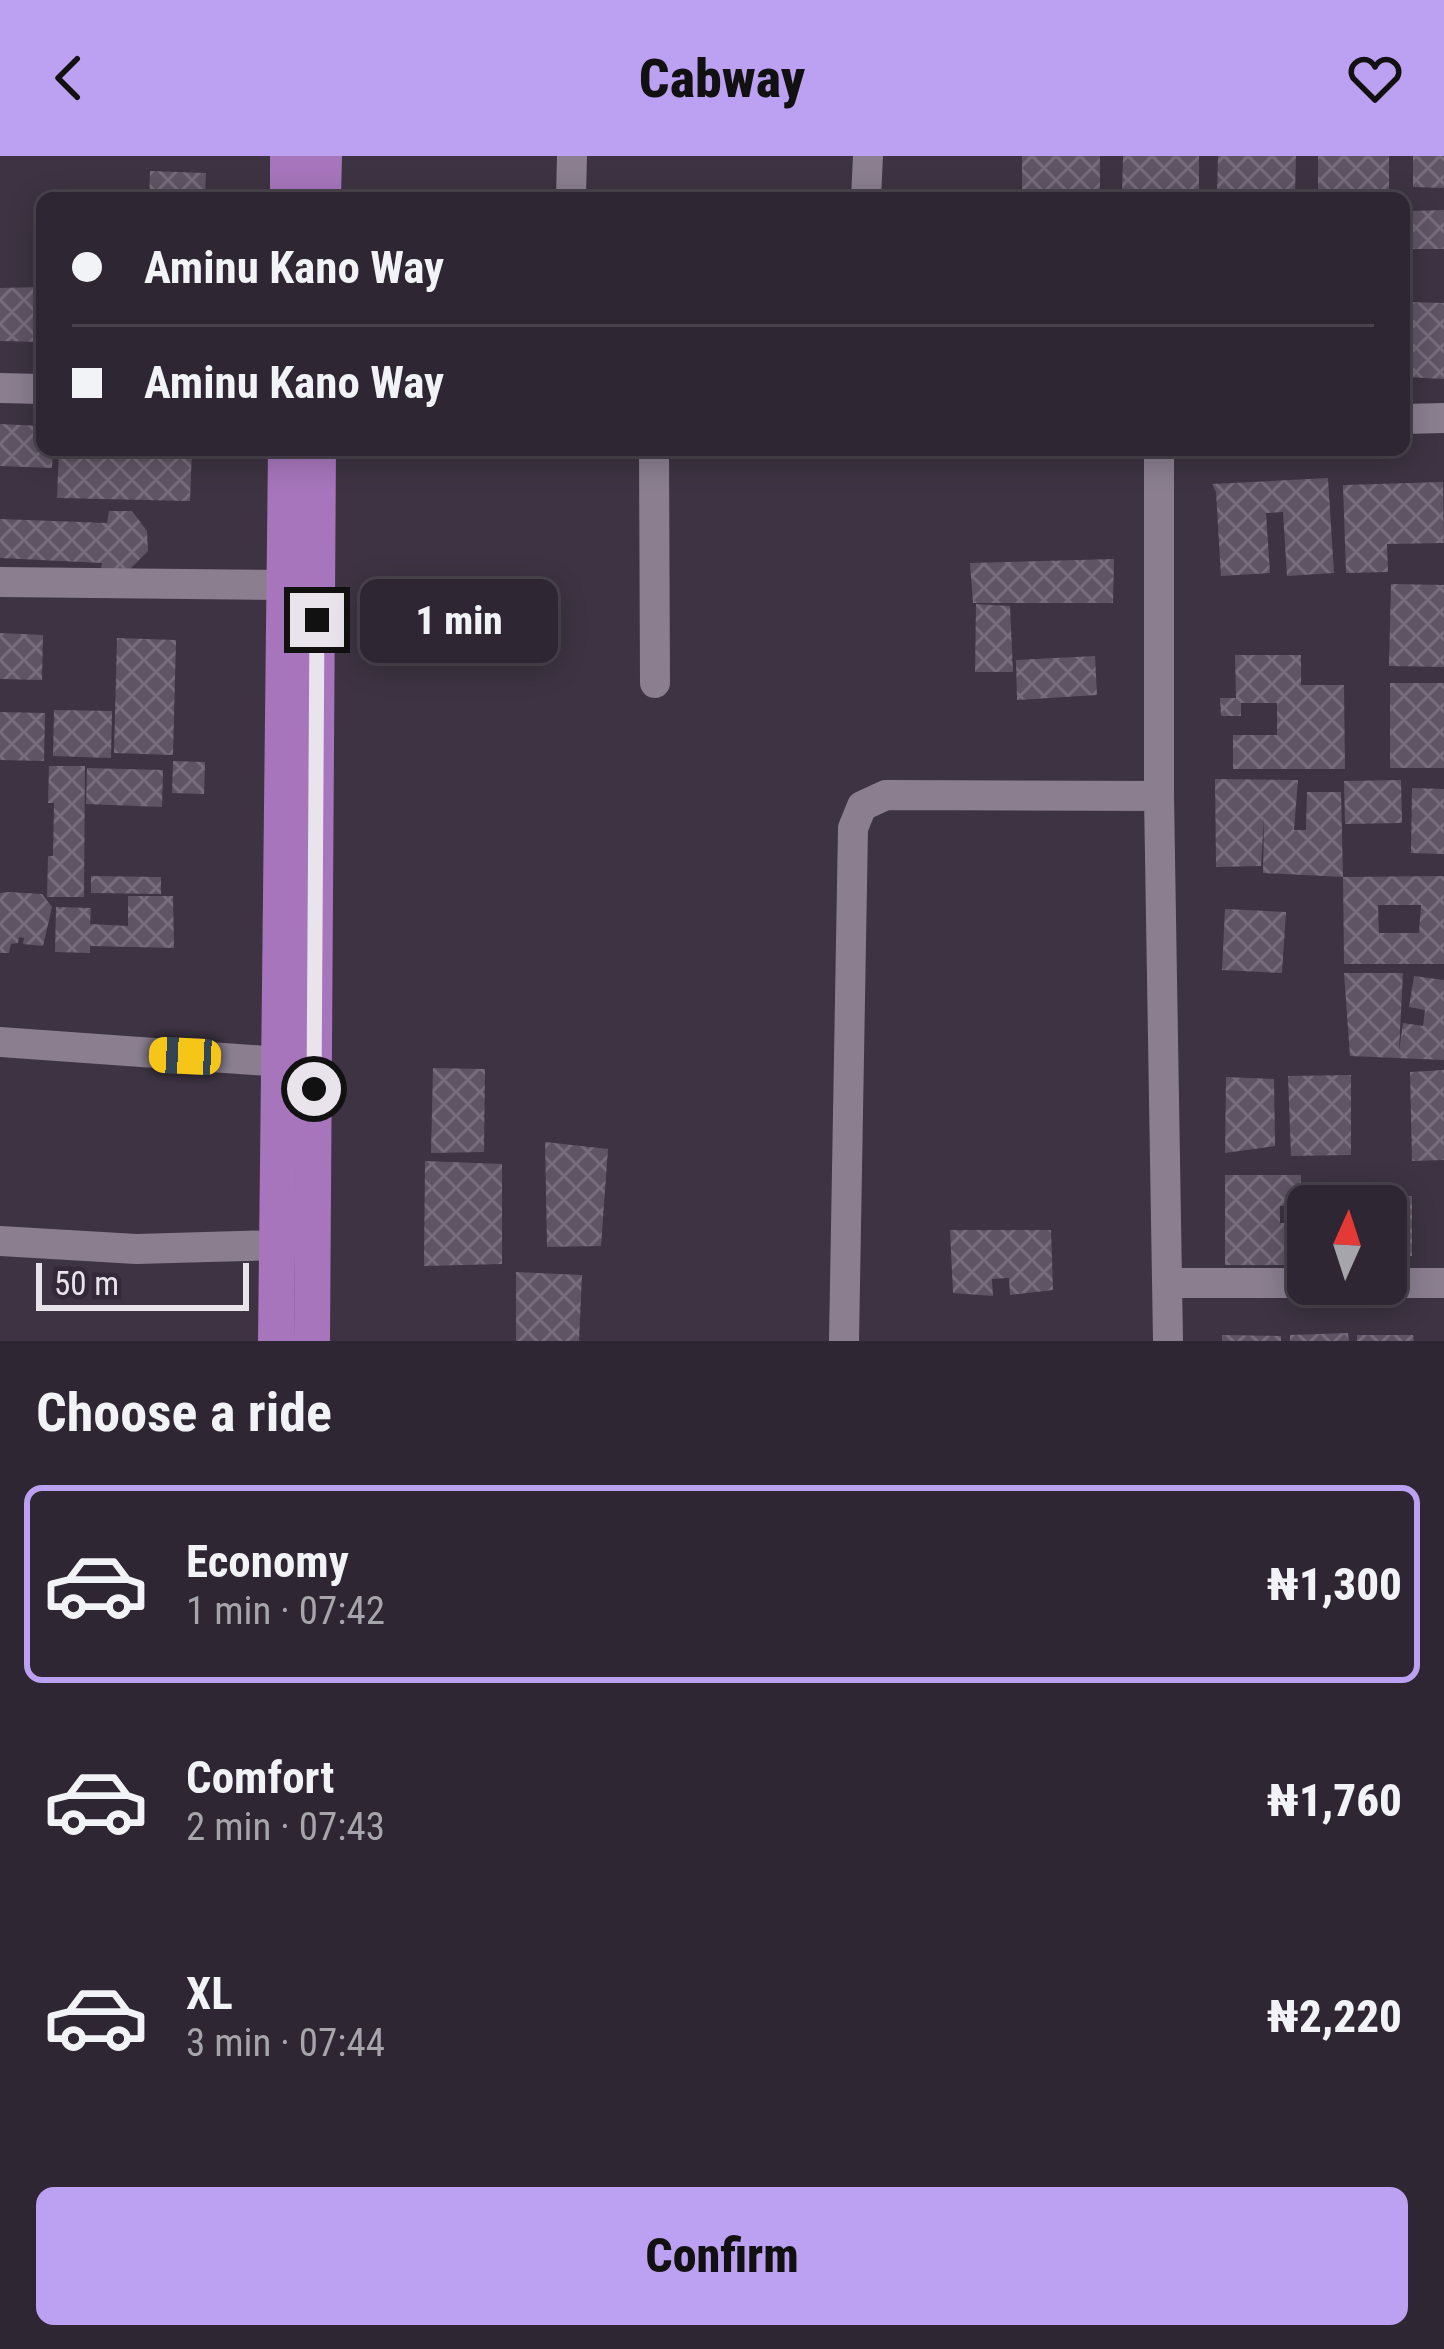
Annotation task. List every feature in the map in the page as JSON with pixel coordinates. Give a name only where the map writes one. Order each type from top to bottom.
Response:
[{"type":"main road","points":[[288,156],[288,192]]},
{"type":"main road","points":[[323,192],[324,156]]},
{"type":"main road","points":[[286,456],[282,585],[299,837],[311,1341]]},
{"type":"main road","points":[[276,1341],[281,1062],[299,837],[318,456]]},
{"type":"street","points":[[571,192],[572,156]]},
{"type":"street","points":[[866,192],[868,156]]},
{"type":"street","points":[[0,388],[36,389]]},
{"type":"street","points":[[1410,419],[1444,418]]},
{"type":"street","points":[[654,456],[655,683]]},
{"type":"street","points":[[1160,456],[1159,796],[1168,1341]]},
{"type":"street","points":[[0,582],[282,585]]},
{"type":"street","points":[[844,1341],[853,828],[862,806],[886,795],[1159,796]]},
{"type":"street","points":[[0,1042],[281,1062]]},
{"type":"street","points":[[0,1241],[136,1249],[278,1245]]},
{"type":"street","points":[[1169,1283],[1287,1283]]},
{"type":"street","points":[[1407,1283],[1444,1283]]},
{"type":"building","points":[[1022,156],[1100,156],[1100,192],[1022,192]]},
{"type":"building","points":[[1123,156],[1199,156],[1199,192],[1122,192]]},
{"type":"building","points":[[1218,156],[1296,156],[1295,192],[1217,192]]},
{"type":"building","points":[[1318,156],[1389,156],[1389,192],[1318,192]]},
{"type":"building","points":[[1413,156],[1444,156],[1444,188],[1413,187]]},
{"type":"building","points":[[150,171],[206,173],[205,192],[149,192]]},
{"type":"building","points":[[1444,210],[1444,249],[1410,249],[1410,211]]},
{"type":"building","points":[[36,287],[36,342],[0,341],[0,288]]},
{"type":"building","points":[[1410,302],[1444,303],[1444,379],[1410,377]]},
{"type":"building","points":[[0,424],[36,426],[36,456],[53,456],[52,468],[0,466]]},
{"type":"building","points":[[59,456],[192,456],[190,501],[57,498]]},
{"type":"building","points":[[1328,478],[1334,573],[1287,576],[1283,512],[1266,513],[1270,573],[1221,576],[1212,484]]},
{"type":"building","points":[[1443,482],[1444,543],[1387,544],[1388,572],[1346,573],[1343,485]]},
{"type":"building","points":[[109,511],[132,511],[147,531],[148,551],[130,569],[101,569],[102,563],[0,558],[0,519],[107,523]]},
{"type":"building","points":[[1114,559],[1113,603],[973,603],[970,563]]},
{"type":"building","points":[[1391,584],[1444,585],[1444,667],[1389,666]]},
{"type":"building","points":[[976,604],[1010,606],[1013,672],[975,672]]},
{"type":"building","points":[[0,633],[43,635],[42,680],[0,679]]},
{"type":"building","points":[[117,638],[176,640],[173,755],[114,753]]},
{"type":"building","points":[[1235,655],[1301,655],[1301,685],[1344,685],[1345,769],[1233,769],[1233,735],[1277,735],[1277,703],[1241,703],[1241,716],[1221,716],[1220,698],[1236,698]]},
{"type":"building","points":[[1095,656],[1097,695],[1017,700],[1016,660]]},
{"type":"building","points":[[1390,683],[1444,683],[1444,768],[1390,768]]},
{"type":"building","points":[[54,710],[112,711],[111,758],[53,756]]},
{"type":"building","points":[[0,712],[45,713],[44,761],[0,760]]},
{"type":"building","points":[[173,761],[205,762],[204,794],[172,793]]},
{"type":"building","points":[[49,766],[85,766],[84,897],[47,897],[54,803],[48,803]]},
{"type":"building","points":[[87,768],[163,770],[162,807],[86,804]]},
{"type":"building","points":[[1215,779],[1298,780],[1294,830],[1306,830],[1307,792],[1341,792],[1343,877],[1263,873],[1264,817],[1261,866],[1216,867]]},
{"type":"building","points":[[1401,780],[1402,823],[1345,824],[1344,781]]},
{"type":"building","points":[[1412,788],[1444,789],[1444,854],[1411,853]]},
{"type":"building","points":[[91,876],[161,877],[161,894],[91,893]]},
{"type":"building","points":[[1444,876],[1444,964],[1344,964],[1343,877]],"holes":[[[1378,905],[1421,905],[1419,933],[1379,933]]]},
{"type":"building","points":[[0,893],[42,894],[52,907],[43,946],[23,944],[24,938],[19,937],[9,953],[0,953]]},
{"type":"building","points":[[128,896],[173,896],[174,948],[90,946],[90,953],[55,952],[56,907],[91,908],[90,924],[128,926]]},
{"type":"building","points":[[1225,909],[1286,912],[1282,973],[1222,970]]},
{"type":"building","points":[[1344,973],[1403,973],[1399,1051],[1403,1023],[1423,1026],[1425,1010],[1409,1007],[1414,976],[1444,980],[1444,1060],[1350,1056]]},
{"type":"building","points":[[433,1068],[485,1069],[484,1152],[431,1153]]},
{"type":"building","points":[[1444,1070],[1444,1160],[1412,1161],[1410,1072]]},
{"type":"building","points":[[1351,1075],[1351,1155],[1291,1156],[1288,1076]]},
{"type":"building","points":[[1226,1077],[1274,1079],[1275,1146],[1225,1153]]},
{"type":"building","points":[[545,1142],[608,1149],[601,1246],[547,1247]]},
{"type":"building","points":[[425,1161],[502,1164],[502,1264],[424,1266]]},
{"type":"building","points":[[1225,1175],[1301,1175],[1301,1185],[1287,1185],[1287,1206],[1280,1206],[1280,1223],[1287,1223],[1287,1265],[1225,1265]]},
{"type":"building","points":[[1407,1196],[1412,1196],[1412,1256],[1407,1256]]},
{"type":"building","points":[[950,1230],[1051,1230],[1053,1290],[1010,1295],[1009,1278],[992,1279],[993,1296],[953,1293]]},
{"type":"building","points":[[516,1272],[582,1275],[579,1341],[516,1341]]},
{"type":"building","points":[[1348,1333],[1349,1341],[1290,1341],[1290,1335]]},
{"type":"building","points":[[1222,1335],[1281,1336],[1281,1341],[1222,1341]]},
{"type":"building","points":[[1357,1335],[1413,1335],[1414,1341],[1357,1341]]},
{"type":"route","points":[[314,1089],[317,620]]}]
